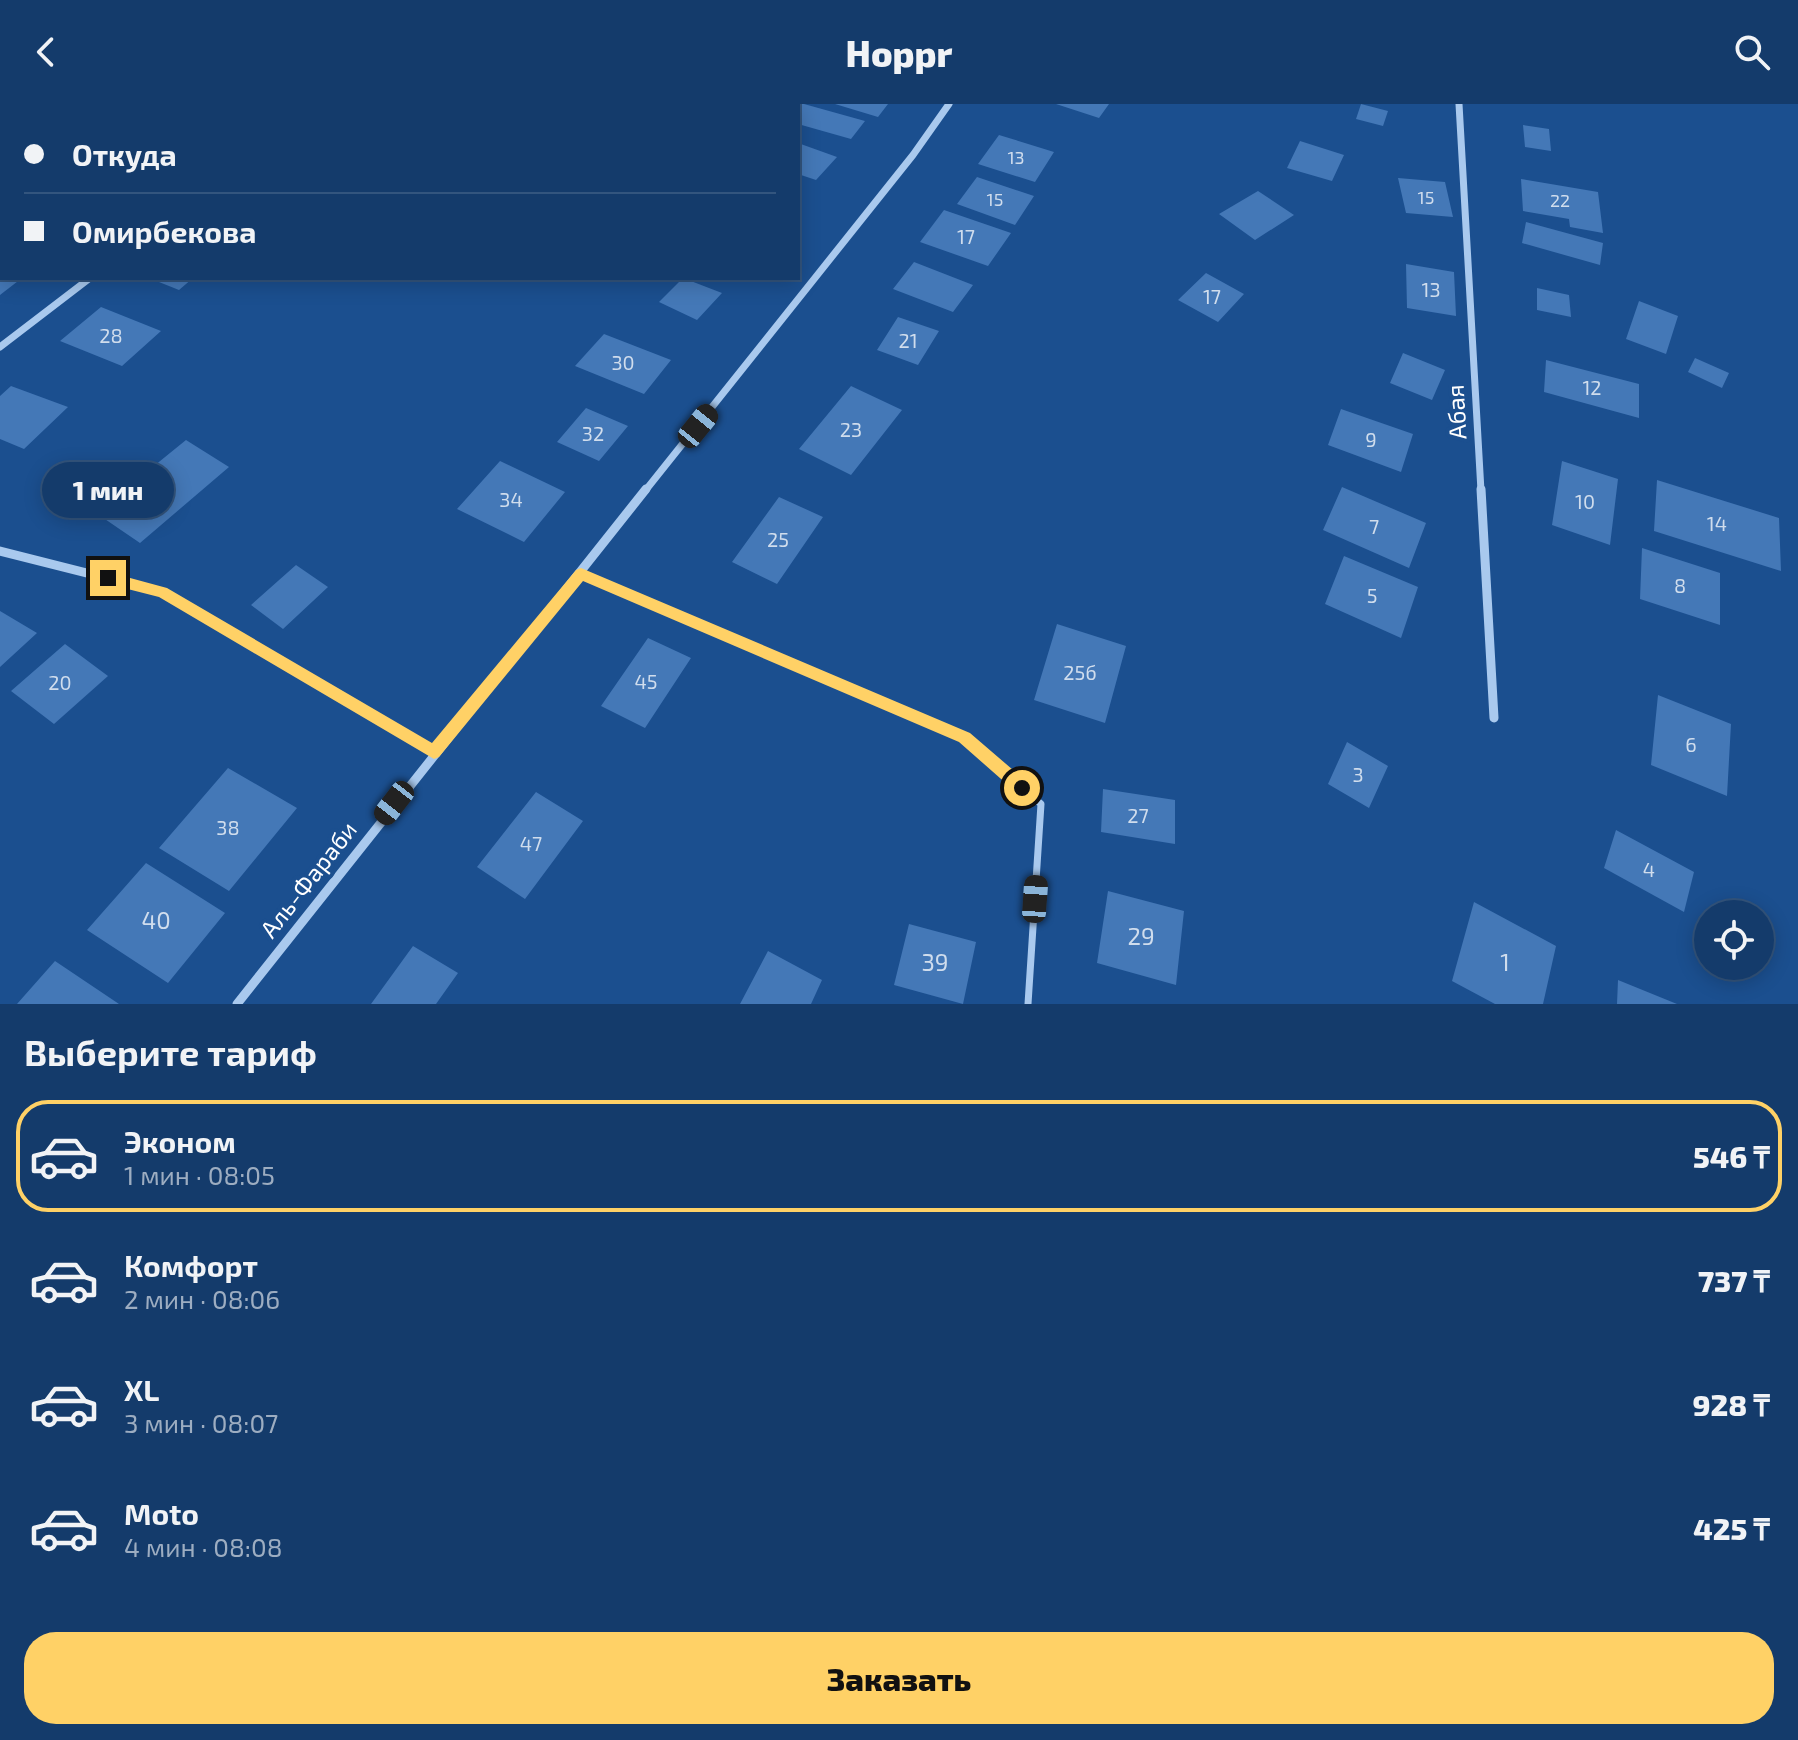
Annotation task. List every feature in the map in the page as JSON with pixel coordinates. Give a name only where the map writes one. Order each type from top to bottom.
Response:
[{"type":"street","name":"Аль-Фараби","points":[[237,1004],[434,752],[581,574],[903,168],[949,104]]},
{"type":"street","name":"Абая","points":[[1459,104],[1494,718]]},
{"type":"street","points":[[0,347],[87,280]]},
{"type":"street","points":[[0,551],[162,592],[434,752]]},
{"type":"lane","points":[[581,574],[964,738],[1041,804],[1028,1004]]},
{"type":"building","points":[[800,104],[865,121],[851,139],[800,125]]},
{"type":"building","points":[[835,104],[888,104],[878,117]]},
{"type":"building","points":[[1056,104],[1109,104],[1099,118]]},
{"type":"building","points":[[1361,104],[1388,111],[1383,126],[1356,119]]},
{"type":"building","points":[[1523,125],[1549,129],[1551,151],[1525,147]]},
{"type":"building","points":[[999,135],[1054,152],[1035,182],[978,164]]},
{"type":"building","points":[[1300,141],[1344,155],[1332,181],[1287,168]]},
{"type":"building","points":[[800,144],[837,157],[816,180],[800,175]]},
{"type":"building","points":[[977,177],[1034,196],[1015,225],[957,204]]},
{"type":"building","points":[[1398,178],[1445,182],[1453,217],[1406,213]]},
{"type":"building","points":[[1521,179],[1598,192],[1603,233],[1570,227],[1569,219],[1523,211]]},
{"type":"building","points":[[1258,191],[1294,215],[1255,240],[1219,214]]},
{"type":"building","points":[[944,210],[1011,233],[988,266],[920,242]]},
{"type":"building","points":[[1526,222],[1603,243],[1600,265],[1522,243]]},
{"type":"building","points":[[914,262],[973,285],[953,312],[893,289]]},
{"type":"building","points":[[1406,264],[1454,272],[1456,316],[1407,308]]},
{"type":"building","points":[[1206,273],[1244,294],[1218,322],[1178,300]]},
{"type":"building","points":[[0,280],[19,280],[0,295]]},
{"type":"building","points":[[154,280],[191,280],[179,290]]},
{"type":"building","points":[[681,280],[722,293],[697,320],[659,302]]},
{"type":"building","points":[[1537,288],[1569,295],[1571,317],[1537,310]]},
{"type":"building","points":[[1639,301],[1678,316],[1666,354],[1626,339]]},
{"type":"building","points":[[101,307],[161,331],[122,366],[60,341]]},
{"type":"building","points":[[898,317],[939,331],[918,365],[877,350]]},
{"type":"building","points":[[604,334],[671,360],[644,394],[575,366]]},
{"type":"building","points":[[1403,353],[1445,370],[1432,400],[1390,383]]},
{"type":"building","points":[[1695,358],[1729,373],[1722,388],[1688,372]]},
{"type":"building","points":[[1546,360],[1639,384],[1639,418],[1544,392]]},
{"type":"building","points":[[11,386],[68,407],[24,449],[0,439],[0,396]]},
{"type":"building","points":[[851,386],[902,410],[851,475],[799,449]]},
{"type":"building","points":[[586,408],[628,426],[599,461],[557,442]]},
{"type":"building","points":[[1341,409],[1413,434],[1401,472],[1328,445]]},
{"type":"building","points":[[186,440],[229,467],[140,543],[96,513]]},
{"type":"building","points":[[500,461],[565,492],[524,542],[457,509]]},
{"type":"building","points":[[1562,461],[1618,479],[1610,545],[1552,525]]},
{"type":"building","points":[[1657,480],[1779,518],[1781,571],[1654,531]]},
{"type":"building","points":[[1342,487],[1426,523],[1409,568],[1323,530]]},
{"type":"building","points":[[779,497],[823,517],[777,584],[732,562]]},
{"type":"building","points":[[1642,548],[1720,573],[1720,625],[1640,599]]},
{"type":"building","points":[[1344,556],[1418,587],[1401,638],[1325,604]]},
{"type":"building","points":[[296,565],[328,587],[283,629],[251,605]]},
{"type":"building","points":[[0,611],[37,633],[0,667]]},
{"type":"building","points":[[1057,624],[1126,646],[1105,723],[1034,700]]},
{"type":"building","points":[[648,638],[691,658],[645,728],[601,706]]},
{"type":"building","points":[[65,644],[108,676],[54,724],[11,691]]},
{"type":"building","points":[[1658,695],[1731,724],[1727,796],[1651,765]]},
{"type":"building","points":[[1347,742],[1388,766],[1369,808],[1328,784]]},
{"type":"building","points":[[228,768],[297,808],[229,891],[159,848]]},
{"type":"building","points":[[1103,789],[1175,800],[1175,844],[1101,832]]},
{"type":"building","points":[[536,792],[583,821],[525,899],[477,867]]},
{"type":"building","points":[[1616,830],[1694,872],[1684,912],[1604,868]]},
{"type":"building","points":[[146,863],[225,913],[168,983],[87,930]]},
{"type":"building","points":[[1108,891],[1184,911],[1176,985],[1097,963]]},
{"type":"building","points":[[1474,902],[1556,946],[1543,1004],[1495,1004],[1452,981]]},
{"type":"building","points":[[909,924],[976,942],[963,1004],[894,985]]},
{"type":"building","points":[[413,946],[458,973],[436,1004],[371,1004]]},
{"type":"building","points":[[768,951],[822,980],[811,1004],[740,1004]]},
{"type":"building","points":[[55,961],[119,1004],[17,1004]]},
{"type":"building","points":[[1618,980],[1677,1004],[1617,1004]]},
{"type":"route","points":[[108,578],[162,592],[434,752],[581,574],[964,738],[1022,788]]}]
